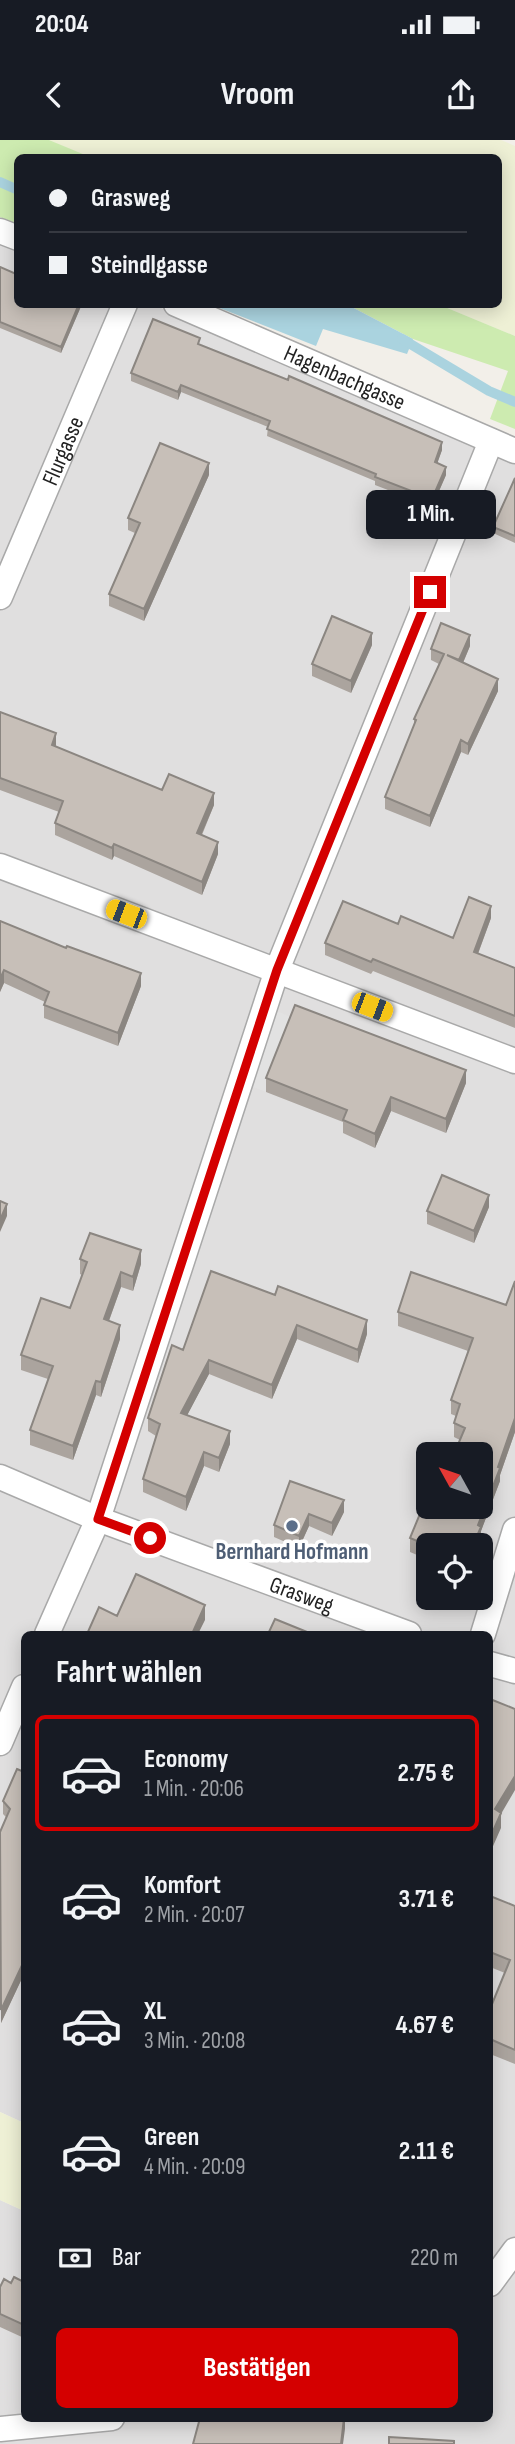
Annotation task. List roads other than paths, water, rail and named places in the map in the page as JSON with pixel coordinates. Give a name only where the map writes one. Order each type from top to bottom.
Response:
[{"type":"street","name":"Flurgasse","points":[[0,597],[123,308]]},
{"type":"street","name":"Hagenbachgasse","points":[[185,308],[515,451]]},
{"type":"street","points":[[48,1631],[98,1519],[277,970],[491,441]]},
{"type":"street","points":[[0,866],[515,1061]]},
{"type":"street","name":"Grasweg","points":[[0,1478],[98,1519],[401,1631]]},
{"type":"street","points":[[484,1631],[515,1530]]},
{"type":"street","points":[[493,1665],[515,1671]]},
{"type":"street","points":[[0,1743],[21,1694]]},
{"type":"street","points":[[493,2280],[515,2250]]},
{"type":"street","points":[[0,2429],[71,2422]]},
{"type":"water","points":[[220,308],[354,308],[413,339],[407,354],[323,329],[316,346]]},
{"type":"waterway","points":[[0,182],[14,188]]},
{"type":"waterway","points":[[402,339],[489,391],[515,402]]},
{"type":"place","name":"Bernhard Hofmann","points":[[292,1526]]}]
